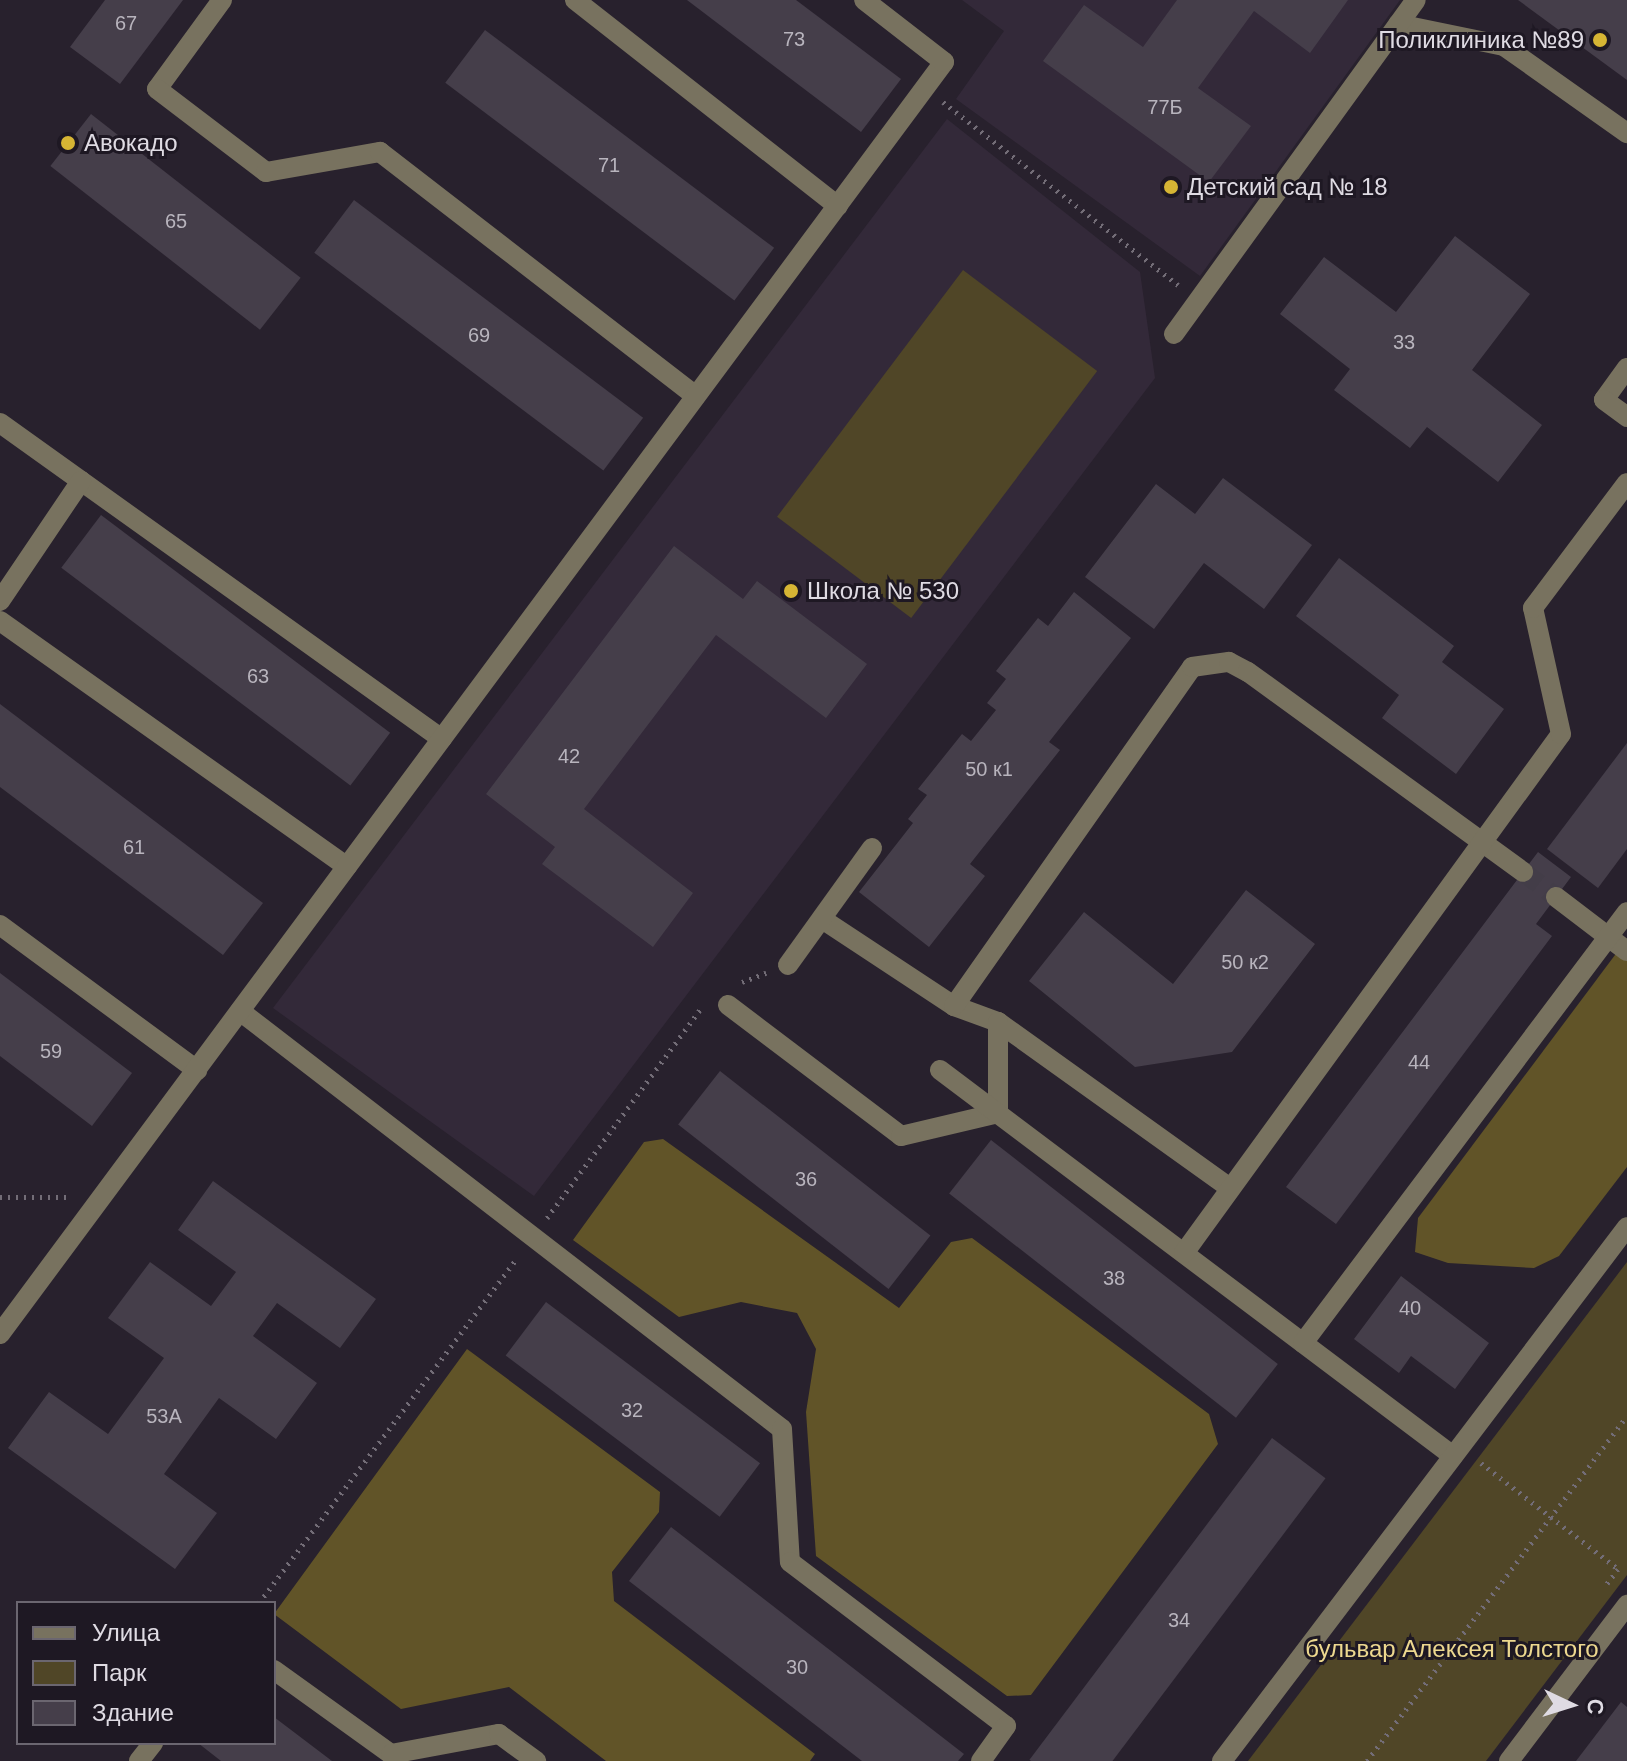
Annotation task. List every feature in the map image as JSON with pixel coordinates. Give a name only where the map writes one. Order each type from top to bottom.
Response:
[{"type":"street","points":[[222,0],[157,89],[266,172],[380,152],[696,396]]},
{"type":"street","points":[[575,0],[838,206]]},
{"type":"street","points":[[0,1334],[944,62],[864,0]]},
{"type":"street","points":[[1174,334],[1416,0]]},
{"type":"street","points":[[1398,24],[1504,46],[1627,133]]},
{"type":"street","points":[[1627,368],[1604,400],[1627,417]]},
{"type":"street","points":[[0,423],[442,739]]},
{"type":"street","points":[[0,601],[81,481]]},
{"type":"street","points":[[1184,1253],[1561,734],[1533,608],[1627,483]]},
{"type":"street","points":[[0,621],[347,867]]},
{"type":"street","points":[[954,1006],[1192,667],[1229,662],[1248,672],[1523,872]]},
{"type":"street","points":[[788,965],[872,848]]},
{"type":"street","points":[[1556,897],[1627,951]]},
{"type":"street","points":[[1303,1343],[1627,912]]},
{"type":"street","points":[[822,919],[954,1006],[998,1022],[1230,1188]]},
{"type":"street","points":[[0,925],[197,1070]]},
{"type":"street","points":[[728,1005],[901,1136],[998,1113]]},
{"type":"street","points":[[240,1011],[782,1429],[790,1562],[1006,1726],[981,1761]]},
{"type":"street","points":[[998,1022],[998,1113]]},
{"type":"street","points":[[940,1070],[1453,1456]]},
{"type":"street","points":[[1222,1761],[1627,1227]]},
{"type":"street","points":[[1509,1761],[1627,1605]]},
{"type":"street","points":[[276,1671],[391,1754],[499,1734],[536,1761]]},
{"type":"street","points":[[139,1761],[151,1745]]},
{"type":"path","points":[[940,99],[1182,288]]},
{"type":"path","points":[[737,984],[788,965]]},
{"type":"path","points":[[260,1601],[711,994],[728,1005]]},
{"type":"path","points":[[0,1197],[102,1197]]},
{"type":"path","points":[[1367,1761],[1627,1416]]},
{"type":"path","points":[[1477,1460],[1618,1569],[1601,1591]]},
{"type":"shaded area","name":"Детский сад № 18","points":[[962,0],[1400,0],[1200,276],[956,99],[1004,31]]},
{"type":"shaded area","name":"Школа № 530","points":[[947,119],[1140,272],[1155,378],[534,1196],[273,1008]]},
{"type":"shaded area","points":[[1627,939],[1627,1167],[1559,1256],[1534,1268],[1448,1263],[1415,1252],[1418,1218]]},
{"type":"shaded area","points":[[663,1139],[899,1308],[951,1242],[972,1238],[1209,1414],[1218,1444],[1031,1695],[1007,1696],[816,1556],[806,1412],[816,1349],[797,1313],[741,1302],[679,1317],[573,1240],[644,1142]]},
{"type":"shaded area","points":[[467,1349],[660,1492],[659,1512],[612,1572],[614,1601],[815,1754],[810,1761],[606,1761],[509,1687],[401,1709],[276,1615],[276,1611]]},
{"type":"green space","points":[[963,270],[1097,371],[911,618],[777,517]]},
{"type":"green space","name":"бульвар Алексея Толстого","points":[[1627,1262],[1627,1575],[1486,1761],[1248,1761]]},
{"type":"building","points":[[105,0],[183,0],[120,84],[70,47]]},
{"type":"building","points":[[687,0],[796,0],[901,79],[861,132]]},
{"type":"building","points":[[1177,0],[1348,0],[1310,53],[1254,11],[1198,88],[1251,126],[1209,182],[1043,61],[1084,5],[1143,47]]},
{"type":"building","name":"Поликлиника №89","points":[[1518,0],[1627,0],[1627,80]]},
{"type":"building","points":[[485,30],[774,248],[734,301],[445,83]]},
{"type":"building","points":[[91,114],[301,278],[260,330],[50,166]]},
{"type":"building","points":[[354,200],[643,418],[603,471],[314,253]]},
{"type":"building","points":[[1455,236],[1530,294],[1472,370],[1542,425],[1498,482],[1427,427],[1410,448],[1334,390],[1350,369],[1280,314],[1324,257],[1396,312]]},
{"type":"building","points":[[1223,478],[1312,545],[1264,609],[1204,563],[1154,629],[1085,577],[1156,484],[1195,514]]},
{"type":"building","points":[[101,515],[390,733],[350,786],[61,568]]},
{"type":"building","points":[[674,546],[743,599],[757,581],[867,664],[826,718],[716,635],[584,809],[693,893],[653,947],[542,864],[555,847],[486,794]]},
{"type":"building","points":[[1339,558],[1454,646],[1442,662],[1504,709],[1456,774],[1382,718],[1399,695],[1296,616]]},
{"type":"building","points":[[1074,592],[1131,638],[1049,742],[1060,750],[970,864],[985,876],[929,947],[859,892],[913,823],[908,819],[927,795],[918,789],[962,734],[971,741],[996,710],[987,703],[1006,679],[996,671],[1038,618],[1048,626]]},
{"type":"building","points":[[0,704],[263,903],[223,955],[0,787]]},
{"type":"building","points":[[1627,743],[1627,849],[1598,888],[1547,849]]},
{"type":"building","points":[[1538,852],[1571,877],[1536,924],[1552,936],[1336,1224],[1286,1187]]},
{"type":"building","points":[[1246,890],[1315,944],[1232,1052],[1135,1067],[1029,981],[1084,912],[1173,984]]},
{"type":"building","points":[[0,973],[132,1073],[92,1126],[0,1056]]},
{"type":"building","points":[[720,1071],[930,1235],[889,1289],[678,1125]]},
{"type":"building","points":[[991,1140],[1278,1364],[1236,1418],[949,1194]]},
{"type":"building","points":[[213,1181],[376,1299],[340,1348],[277,1303],[253,1336],[317,1383],[276,1439],[219,1398],[164,1474],[217,1513],[175,1569],[8,1448],[49,1392],[108,1434],[164,1358],[108,1318],[150,1262],[211,1306],[236,1272],[178,1230]]},
{"type":"building","points":[[1401,1276],[1489,1343],[1455,1389],[1411,1356],[1399,1373],[1354,1339]]},
{"type":"building","points":[[546,1302],[760,1463],[720,1517],[506,1356]]},
{"type":"building","points":[[1272,1438],[1326,1478],[1112,1761],[1029,1760]]},
{"type":"building","points":[[671,1527],[964,1754],[958,1761],[862,1761],[629,1581]]},
{"type":"building","points":[[1621,1702],[1627,1707],[1627,1761],[1576,1761]]},
{"type":"building","points":[[276,1719],[332,1761],[221,1761],[201,1745],[276,1745]]},
{"type":"tunnel","points":[[1523,872],[1556,897]]},
{"type":"place","name":"Поликлиника №89","points":[[1600,40]]},
{"type":"place","name":"Авокадо","points":[[68,143]]},
{"type":"place","name":"Детский сад № 18","points":[[1171,187]]},
{"type":"place","name":"Школа № 530","points":[[791,591]]}]
